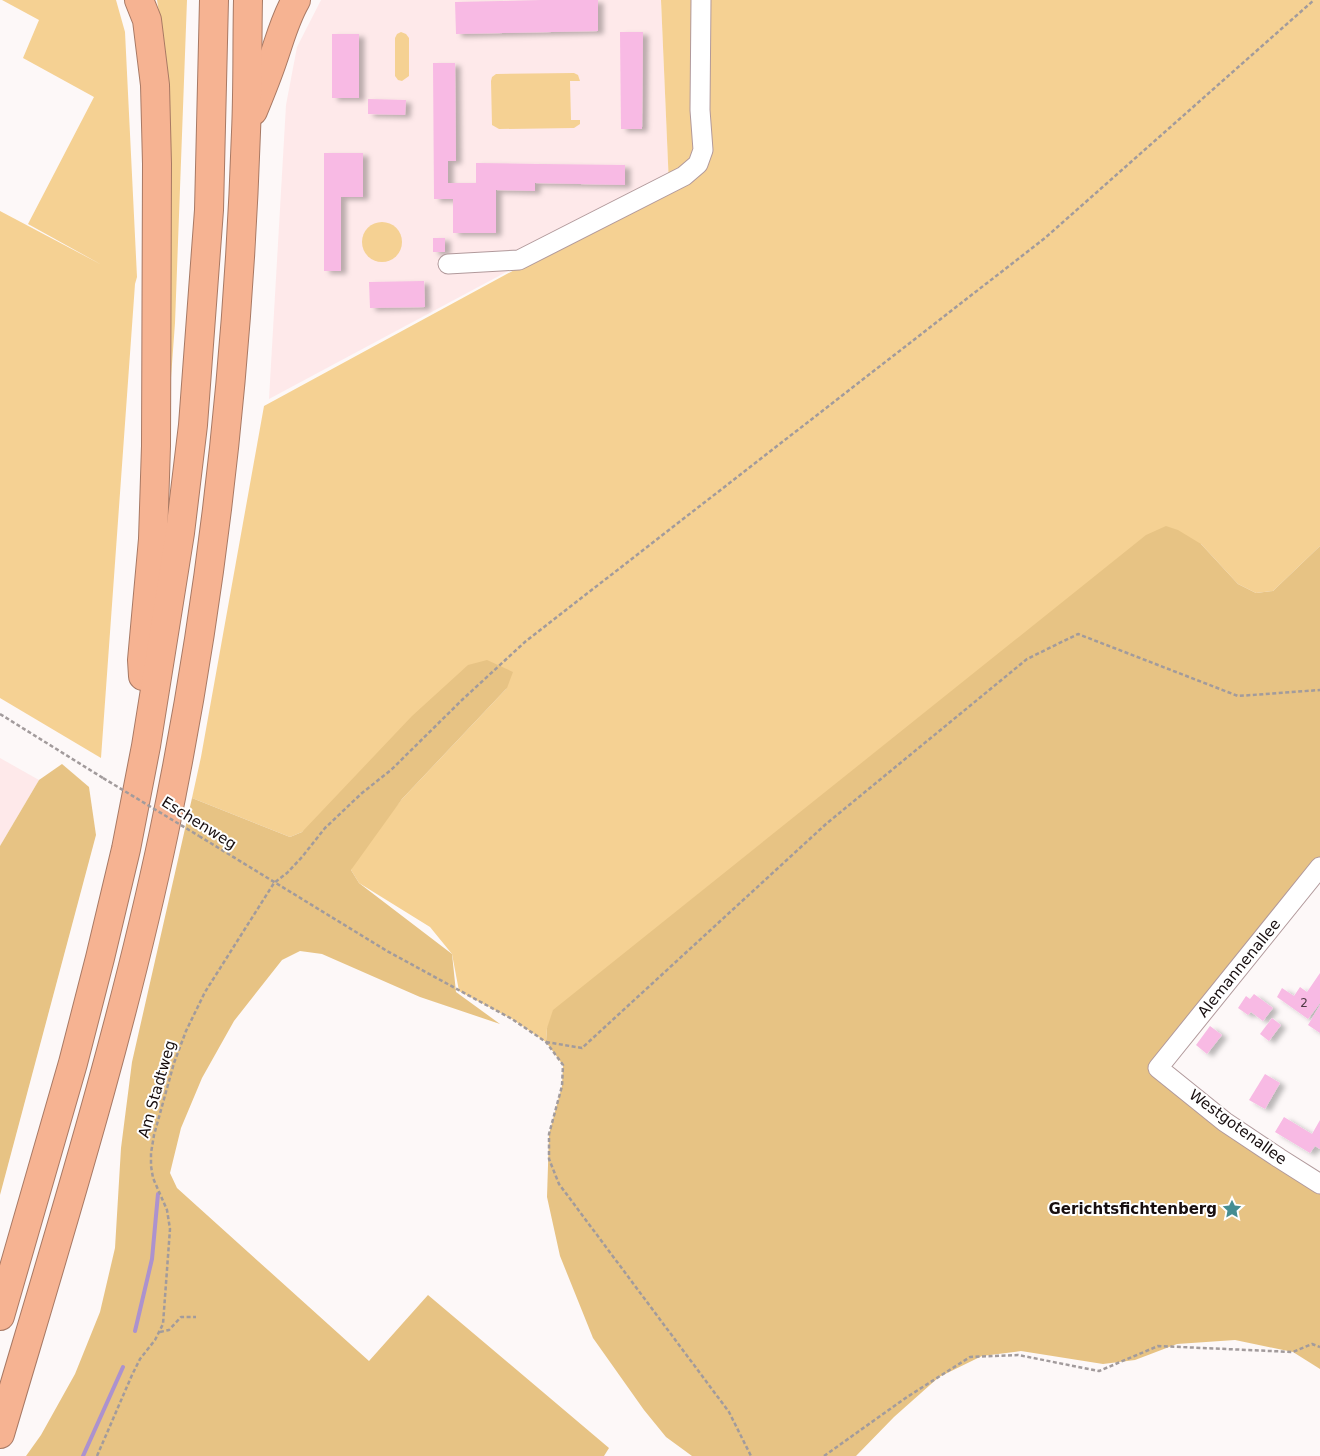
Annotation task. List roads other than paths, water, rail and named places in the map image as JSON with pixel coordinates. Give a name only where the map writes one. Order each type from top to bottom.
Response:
[{"type":"highway","points":[[139,0],[147,20],[155,85],[156,164],[153,539],[142,660],[146,746]]},
{"type":"highway","points":[[0,1316],[73,1063],[98,967],[126,849],[146,746],[180,533],[193,425],[209,210],[214,0]]},
{"type":"highway","points":[[0,1434],[90,1131],[109,1060],[134,964],[178,763],[209,570],[225,441],[237,314],[246,129],[248,0]]},
{"type":"highway","points":[[246,129],[274,57],[283,27],[296,0]]},
{"type":"street","points":[[448,264],[519,260],[684,176],[698,164],[703,150],[700,110],[701,0]]},
{"type":"street","name":"Alemannenallee","points":[[1158,1068],[1320,868]]},
{"type":"street","name":"Westgotenallee","points":[[1158,1068],[1226,1122],[1320,1184]]},
{"type":"waterway","points":[[135,1331],[152,1259],[158,1194]]},
{"type":"waterway","points":[[83,1456],[123,1367]]},
{"type":"place","name":"Gerichtsfichtenberg","points":[[1232,1209]]}]
